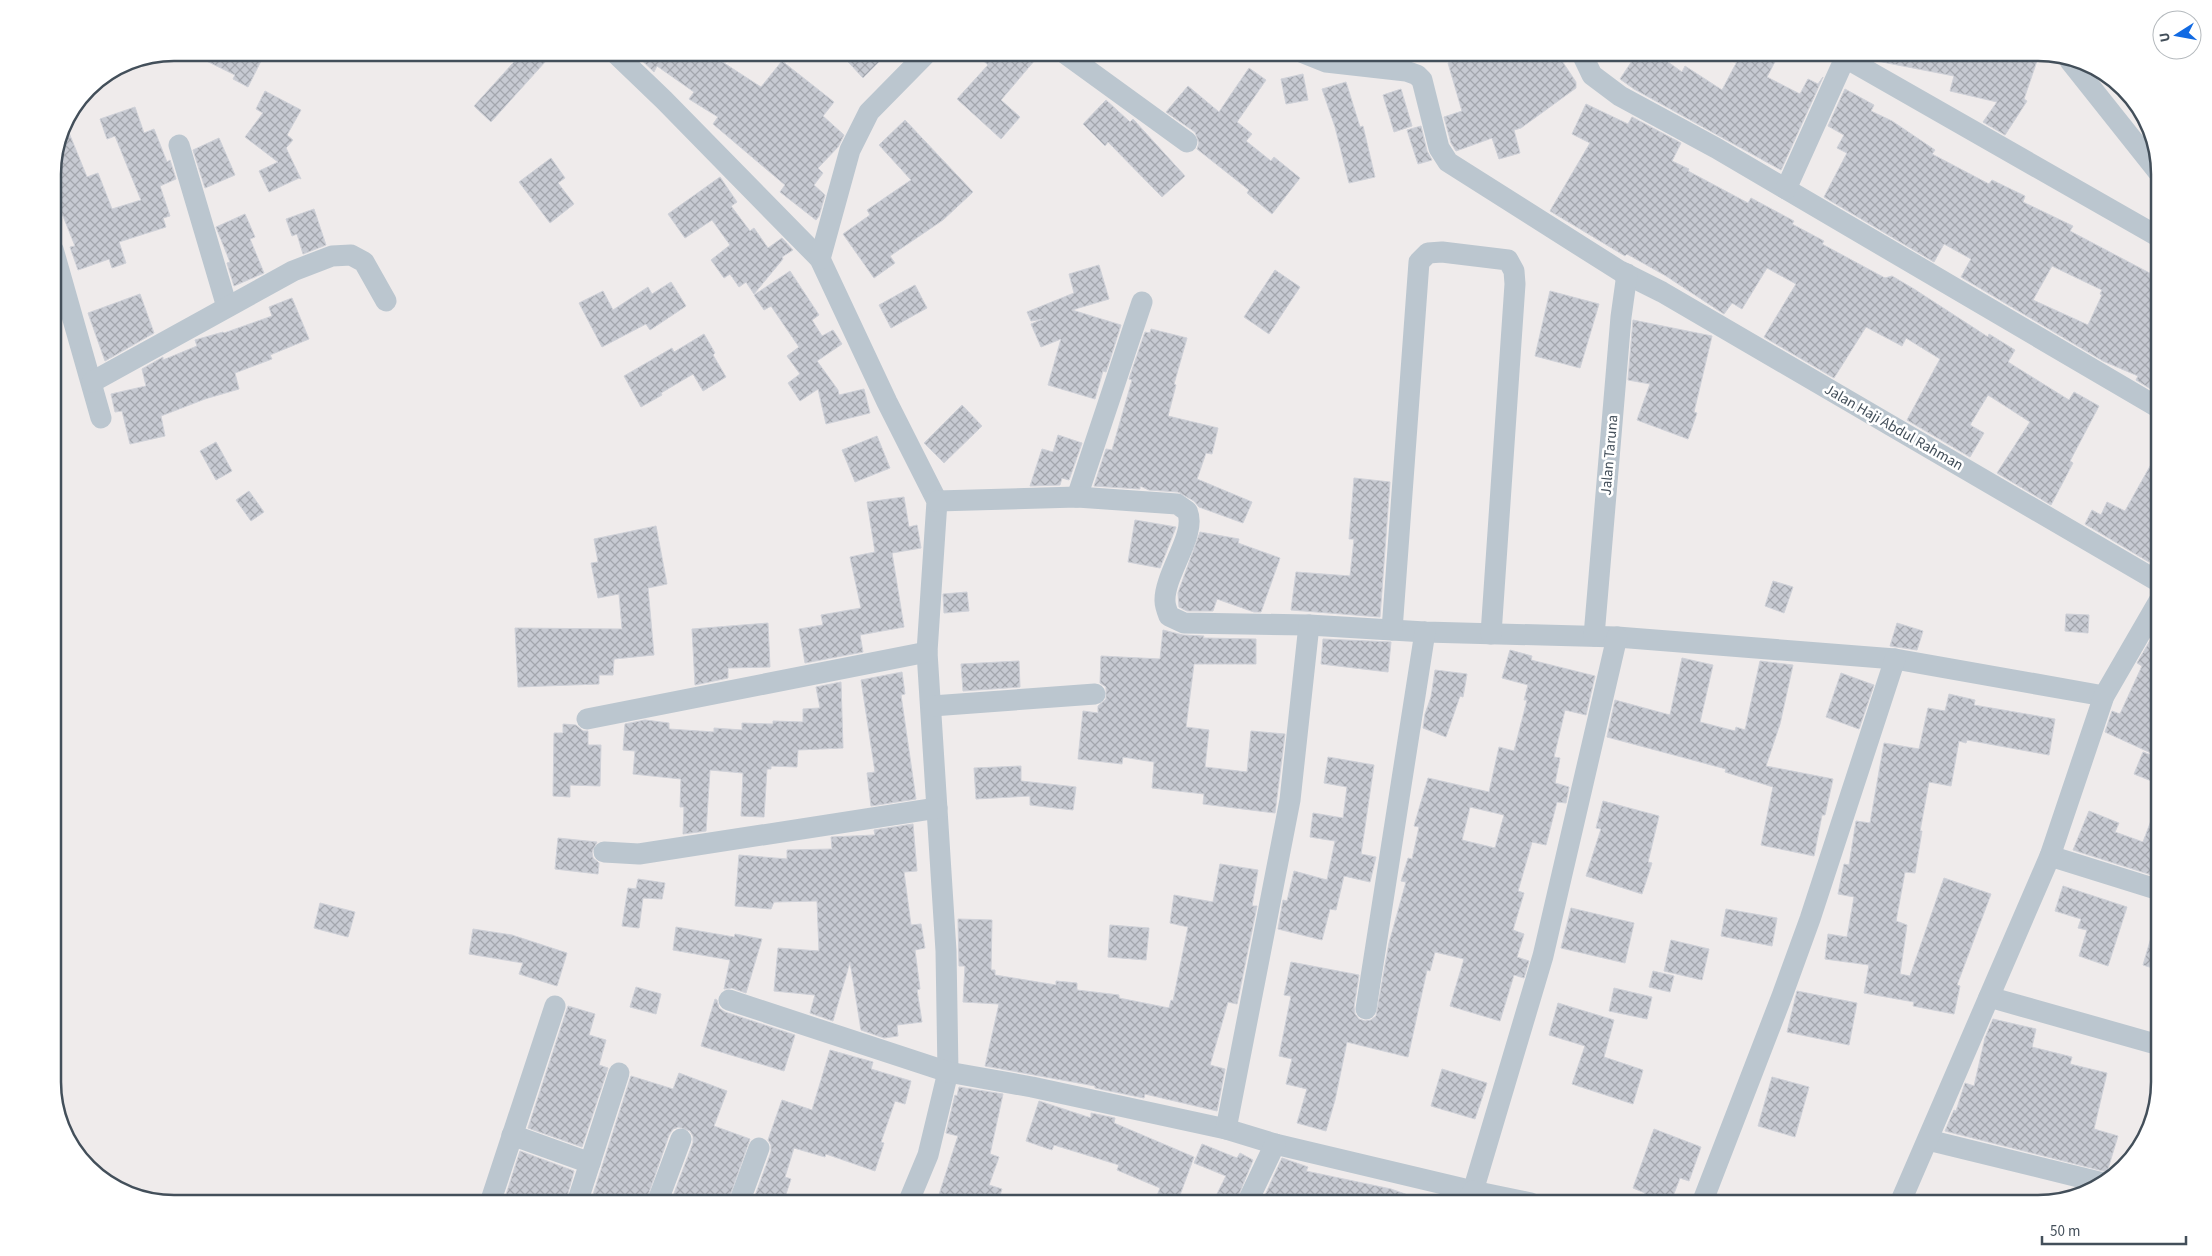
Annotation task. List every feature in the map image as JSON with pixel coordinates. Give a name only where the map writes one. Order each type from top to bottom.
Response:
[{"type":"street","points":[[623,61],[820,259],[887,402],[937,502],[927,652],[932,706],[946,951],[948,1072],[928,1155],[912,1195]]},
{"type":"street","points":[[820,259],[850,150],[869,112],[919,61]]},
{"type":"street","points":[[1075,61],[1187,142]]},
{"type":"street","name":"Jalan Haji Abdul Rahman","points":[[1324,61],[1406,71],[1417,75],[1422,80],[1439,148],[1448,162],[1627,274],[1662,292],[2151,577]]},
{"type":"street","points":[[1585,61],[1592,75],[1620,96],[1786,189],[2151,403]]},
{"type":"street","points":[[1786,189],[1840,61]]},
{"type":"street","points":[[1855,61],[2151,231]]},
{"type":"street","points":[[2076,68],[2150,162]]},
{"type":"street","points":[[179,145],[227,307]]},
{"type":"street","points":[[1392,630],[1419,262],[1428,253],[1442,252],[1508,260],[1514,271],[1516,284],[1491,634]]},
{"type":"street","points":[[92,382],[293,271],[332,256],[351,255],[364,262],[386,301]]},
{"type":"street","name":"Jalan Taruna","points":[[1594,636],[1621,317],[1627,274]]},
{"type":"street","points":[[61,276],[101,418]]},
{"type":"street","points":[[1077,497],[1142,302]]},
{"type":"street","points":[[937,502],[1077,497],[1177,504],[1187,511],[1190,524],[1166,590],[1164,602],[1169,616],[1184,624],[1309,625],[1425,632],[1617,637],[1895,659],[2104,696]]},
{"type":"street","points":[[1904,1195],[2050,856],[2104,696],[2151,615]]},
{"type":"street","points":[[1226,1129],[1290,800],[1309,625]]},
{"type":"street","points":[[1366,1009],[1425,632]]},
{"type":"street","points":[[1471,1195],[1543,956],[1617,637]]},
{"type":"street","points":[[588,718],[927,652]]},
{"type":"street","points":[[1705,1195],[1798,953],[1895,659]]},
{"type":"street","points":[[932,706],[1095,694]]},
{"type":"street","points":[[604,852],[639,854],[937,808]]},
{"type":"street","points":[[2050,856],[2151,887]]},
{"type":"street","points":[[1990,997],[2151,1042]]},
{"type":"street","points":[[729,1000],[948,1072],[1032,1087],[1226,1129],[1463,1195]]},
{"type":"street","points":[[493,1195],[556,1006]]},
{"type":"street","points":[[581,1195],[619,1073]]},
{"type":"street","points":[[512,1135],[590,1163]]},
{"type":"street","points":[[660,1195],[681,1139]]},
{"type":"street","points":[[1928,1140],[2093,1181]]},
{"type":"street","points":[[1251,1195],[1275,1144]]},
{"type":"street","points":[[742,1195],[759,1148]]},
{"type":"building","points":[[206,61],[261,61],[248,87],[233,79],[235,75]]},
{"type":"building","points":[[515,61],[546,61],[491,122],[474,106]]},
{"type":"building","points":[[642,61],[721,61],[761,87],[782,61],[834,102],[823,116],[844,135],[838,147],[818,168],[823,173],[814,185],[825,195],[816,220],[780,192],[785,185],[713,124],[718,117],[689,99],[694,92],[657,66],[654,72]]},
{"type":"building","points":[[847,61],[880,61],[863,78]]},
{"type":"building","points":[[984,61],[1034,61],[1001,100],[1020,117],[1001,139],[957,99],[988,65]]},
{"type":"building","points":[[1454,61],[1562,61],[1576,82],[1576,88],[1521,128],[1514,130],[1520,153],[1499,159],[1492,138],[1456,151],[1451,143],[1444,117],[1462,111],[1448,63]]},
{"type":"building","points":[[1632,61],[1667,61],[1682,72],[1685,66],[1722,90],[1737,61],[1775,61],[1767,77],[1800,94],[1808,79],[1818,84],[1823,77],[1781,170],[1634,89],[1620,79]]},
{"type":"building","points":[[1877,61],[2037,61],[2024,99],[2027,101],[2005,135],[1983,122],[1997,102],[1950,91],[1954,76]]},
{"type":"building","points":[[1249,68],[1266,80],[1237,122],[1252,134],[1246,141],[1271,161],[1274,157],[1300,178],[1272,214],[1247,193],[1249,190],[1197,149],[1199,143],[1195,132],[1166,112],[1188,86],[1219,112]]},
{"type":"building","points":[[1303,74],[1308,100],[1286,104],[1281,79]]},
{"type":"building","points":[[1346,82],[1360,127],[1363,126],[1375,177],[1349,183],[1335,127],[1322,89]]},
{"type":"building","points":[[1401,89],[1412,126],[1394,132],[1383,95]]},
{"type":"building","points":[[1845,89],[1874,105],[1871,111],[1892,121],[1935,150],[1932,154],[1989,184],[1992,180],[2025,196],[2023,202],[2073,226],[2070,231],[2151,274],[2151,389],[2136,380],[2138,376],[2103,361],[1961,277],[1971,259],[1944,244],[1934,262],[1824,197],[1847,153],[1837,148],[1844,135],[1828,126]],"holes":[[[2052,266],[2102,290],[2100,294],[2102,295],[2088,325],[2033,300]]]},
{"type":"building","points":[[265,91],[301,110],[287,135],[293,140],[286,148],[301,179],[299,178],[269,192],[259,171],[278,162],[245,137],[263,113],[256,109]]},
{"type":"building","points":[[1106,100],[1130,122],[1133,119],[1185,176],[1162,197],[1108,142],[1105,146],[1083,124]]},
{"type":"building","points":[[1586,104],[1628,124],[1632,117],[1681,143],[1672,161],[1748,203],[1751,198],[1794,221],[1792,224],[1824,241],[1822,244],[1885,278],[1892,276],[1988,337],[1989,334],[2015,350],[2008,362],[2069,400],[2074,392],[2099,406],[2070,461],[2073,463],[2051,505],[1997,473],[2030,422],[1988,395],[1970,425],[1984,433],[1970,457],[1907,420],[1940,359],[1906,338],[1902,346],[1866,327],[1834,378],[1764,337],[1796,284],[1767,268],[1742,309],[1732,303],[1724,314],[1666,276],[1627,254],[1625,256],[1550,211],[1590,143],[1572,134]]},
{"type":"building","points":[[135,107],[144,133],[154,129],[167,162],[170,160],[176,179],[160,186],[170,216],[163,218],[166,227],[119,242],[126,263],[112,268],[109,259],[78,270],[70,247],[75,246],[61,211],[61,167],[69,133],[87,177],[98,173],[112,209],[141,200],[115,136],[107,139],[100,119]]},
{"type":"building","points":[[905,120],[973,192],[943,220],[890,256],[895,263],[874,278],[843,234],[870,215],[867,210],[911,180],[879,145]]},
{"type":"building","points":[[1421,126],[1427,151],[1432,160],[1418,164],[1407,130]]},
{"type":"building","points":[[219,138],[235,175],[205,188],[193,150]]},
{"type":"building","points":[[551,158],[565,178],[558,183],[574,204],[550,223],[519,182]]},
{"type":"building","points":[[720,177],[737,202],[731,206],[750,231],[754,228],[768,248],[782,238],[793,250],[782,257],[783,259],[754,294],[746,282],[739,287],[730,274],[724,278],[711,260],[730,245],[712,220],[685,238],[668,214]]},
{"type":"building","points":[[314,209],[326,245],[303,254],[297,234],[292,236],[286,219]]},
{"type":"building","points":[[245,214],[255,237],[250,239],[264,273],[234,286],[227,263],[230,262],[216,227]]},
{"type":"building","points":[[1099,265],[1109,299],[1072,310],[1121,325],[1106,372],[1103,371],[1095,399],[1048,385],[1061,339],[1041,347],[1031,324],[1043,319],[1031,321],[1027,312],[1074,293],[1069,274]]},
{"type":"building","points":[[1275,270],[1300,287],[1269,334],[1244,317]]},
{"type":"building","points":[[790,271],[819,315],[812,320],[822,336],[833,330],[842,344],[817,361],[838,390],[839,395],[864,389],[870,413],[826,424],[818,389],[800,401],[788,383],[800,374],[787,356],[799,347],[771,306],[764,310],[754,295]]},
{"type":"building","points":[[671,282],[686,306],[650,330],[646,324],[602,347],[579,303],[603,291],[613,310],[648,287],[652,294]]},
{"type":"building","points":[[915,285],[927,308],[891,328],[879,305]]},
{"type":"building","points":[[1550,291],[1599,304],[1580,368],[1535,356]]},
{"type":"building","points":[[140,294],[154,333],[105,361],[88,313]]},
{"type":"building","points":[[292,298],[309,339],[270,355],[272,359],[235,373],[239,389],[205,399],[161,416],[165,436],[130,444],[122,411],[115,412],[111,394],[146,386],[142,369],[163,357],[163,360],[197,346],[195,340],[224,333],[272,316],[269,307]]},
{"type":"building","points":[[1633,320],[1712,336],[1694,412],[1697,413],[1688,439],[1637,420],[1650,384],[1628,380]]},
{"type":"building","points":[[1151,329],[1187,338],[1174,384],[1176,385],[1168,416],[1218,428],[1212,454],[1206,453],[1197,479],[1252,502],[1243,523],[1199,507],[1194,501],[1178,492],[1149,490],[1140,486],[1140,489],[1094,486],[1106,449],[1112,450],[1132,380],[1129,379],[1145,332],[1150,333]]},
{"type":"building","points":[[704,334],[715,353],[713,355],[726,377],[703,391],[693,374],[641,407],[624,376],[672,348],[674,352]]},
{"type":"building","points":[[962,405],[982,426],[944,463],[924,443]]},
{"type":"building","points":[[1058,435],[1082,443],[1069,480],[1062,478],[1060,485],[1030,486],[1042,449],[1053,452]]},
{"type":"building","points":[[877,436],[890,468],[855,482],[842,450]]},
{"type":"building","points":[[216,442],[232,471],[216,480],[200,451]]},
{"type":"building","points":[[2151,464],[2151,558],[2149,562],[2085,524],[2092,510],[2101,515],[2107,502],[2125,511]]},
{"type":"building","points":[[1354,478],[1390,482],[1380,617],[1291,610],[1296,572],[1350,576],[1354,539],[1349,539]]},
{"type":"building","points":[[249,491],[264,512],[251,521],[236,500]]},
{"type":"building","points":[[904,497],[909,527],[917,525],[921,548],[892,553],[904,627],[860,635],[863,652],[805,663],[799,629],[823,625],[821,615],[861,608],[850,557],[875,552],[867,502]]},
{"type":"building","points":[[1135,520],[1176,527],[1160,568],[1128,562]]},
{"type":"building","points":[[656,526],[667,584],[648,588],[654,655],[614,659],[613,675],[599,675],[599,684],[518,687],[515,628],[622,629],[619,594],[598,598],[591,563],[598,562],[594,539]]},
{"type":"building","points":[[1200,532],[1239,539],[1238,543],[1280,558],[1261,612],[1254,612],[1217,599],[1213,611],[1187,611],[1179,607],[1178,593]]},
{"type":"building","points":[[1773,581],[1793,587],[1784,613],[1765,606]]},
{"type":"building","points":[[967,592],[969,611],[944,613],[943,594]]},
{"type":"building","points":[[2066,614],[2089,615],[2088,633],[2065,631]]},
{"type":"building","points":[[768,623],[770,667],[728,668],[728,678],[695,685],[692,629]]},
{"type":"building","points":[[1897,623],[1923,631],[1917,650],[1890,646]]},
{"type":"building","points":[[1163,630],[1183,635],[1204,636],[1203,638],[1256,639],[1256,664],[1194,664],[1186,727],[1209,730],[1205,767],[1247,772],[1251,731],[1285,734],[1275,813],[1203,804],[1204,794],[1152,788],[1154,762],[1123,757],[1122,764],[1078,759],[1083,711],[1098,713],[1098,706],[1106,699],[1106,687],[1100,683],[1101,656],[1160,659]]},
{"type":"building","points":[[1323,639],[1391,642],[1388,672],[1321,664]]},
{"type":"building","points":[[2151,639],[2151,753],[2105,732],[2112,711],[2120,714],[2142,666],[2137,663]]},
{"type":"building","points":[[1510,650],[1532,656],[1531,660],[1595,676],[1586,715],[1565,710],[1554,757],[1560,758],[1555,783],[1569,787],[1566,803],[1557,802],[1546,845],[1532,842],[1518,891],[1524,893],[1513,930],[1524,934],[1517,957],[1529,961],[1524,978],[1514,975],[1500,1021],[1450,1006],[1464,959],[1435,952],[1430,971],[1427,970],[1408,1057],[1347,1042],[1335,1100],[1326,1131],[1297,1123],[1307,1089],[1286,1084],[1292,1059],[1279,1056],[1291,996],[1284,995],[1291,962],[1359,975],[1354,1007],[1355,1014],[1359,1019],[1365,1021],[1371,1020],[1376,1016],[1389,943],[1406,882],[1401,881],[1408,858],[1412,859],[1419,827],[1414,826],[1428,778],[1489,792],[1499,747],[1514,751],[1527,700],[1524,700],[1528,685],[1502,678]],"holes":[[[1470,807],[1504,815],[1495,848],[1462,840]]]},
{"type":"building","points":[[1682,658],[1713,665],[1700,722],[1735,731],[1736,727],[1745,730],[1760,661],[1793,665],[1780,724],[1766,766],[1833,779],[1825,815],[1822,815],[1814,856],[1761,845],[1773,787],[1725,772],[1726,769],[1607,737],[1615,700],[1670,715]]},
{"type":"building","points":[[1019,661],[1020,687],[963,691],[961,664]]},
{"type":"building","points":[[1435,670],[1467,674],[1463,697],[1460,696],[1446,737],[1423,728],[1425,714],[1431,697]]},
{"type":"building","points":[[902,672],[905,694],[901,695],[916,799],[871,806],[867,773],[875,772],[861,680]]},
{"type":"building","points":[[1841,673],[1874,685],[1859,729],[1826,717]]},
{"type":"building","points":[[841,682],[843,748],[798,750],[797,767],[771,766],[771,769],[767,769],[764,817],[741,816],[743,773],[710,770],[706,831],[683,834],[684,807],[680,807],[681,779],[633,774],[635,751],[623,750],[625,724],[645,720],[669,723],[669,729],[714,732],[714,728],[742,730],[742,723],[773,724],[773,721],[803,722],[803,709],[820,708],[816,687]]},
{"type":"building","points":[[1949,694],[1975,700],[1974,705],[2055,719],[2049,755],[1967,740],[1966,743],[1959,741],[1951,786],[1929,782],[1915,873],[1905,872],[1896,921],[1907,925],[1900,974],[1910,976],[1944,878],[1991,894],[1957,985],[1960,986],[1954,1014],[1913,1006],[1914,1002],[1864,993],[1869,965],[1825,959],[1828,934],[1847,937],[1854,897],[1838,894],[1844,864],[1849,865],[1856,821],[1870,823],[1884,743],[1919,749],[1928,708],[1945,711]]},
{"type":"building","points":[[563,724],[576,725],[583,731],[588,731],[588,745],[601,745],[600,786],[570,785],[570,797],[553,796],[554,733],[563,733]]},
{"type":"building","points":[[2143,752],[2151,755],[2151,781],[2134,774]]},
{"type":"building","points":[[1328,757],[1374,765],[1361,854],[1376,857],[1370,882],[1344,876],[1336,910],[1330,909],[1322,940],[1278,929],[1283,900],[1287,901],[1294,871],[1327,880],[1335,841],[1310,837],[1313,813],[1343,818],[1347,787],[1324,783]]},
{"type":"building","points":[[1021,766],[1021,781],[1076,787],[1073,810],[1030,805],[1030,796],[976,799],[974,768]]},
{"type":"building","points":[[1603,801],[1659,816],[1648,862],[1652,863],[1642,894],[1586,876],[1601,829],[1596,828]]},
{"type":"building","points":[[2089,811],[2119,823],[2115,832],[2143,842],[2151,821],[2151,875],[2073,850]]},
{"type":"building","points":[[913,824],[917,871],[904,872],[911,925],[921,924],[925,948],[915,950],[920,989],[917,990],[922,1022],[897,1025],[898,1036],[884,1038],[861,1030],[850,962],[833,1021],[810,1013],[815,995],[774,991],[778,948],[819,951],[817,901],[774,902],[771,909],[735,906],[739,855],[787,859],[787,850],[832,849],[831,837],[875,835],[874,830]]},
{"type":"building","points":[[558,838],[597,842],[592,852],[593,858],[599,863],[598,874],[555,869]]},
{"type":"building","points":[[1220,864],[1258,870],[1252,906],[1257,906],[1237,1004],[1228,1002],[1210,1065],[1225,1069],[1217,1111],[1145,1094],[1144,1098],[1095,1088],[1095,1086],[985,1066],[999,1004],[963,1002],[965,966],[959,966],[958,919],[992,920],[991,970],[995,970],[995,975],[1056,985],[1056,981],[1077,983],[1077,990],[1119,995],[1119,998],[1169,1008],[1171,1000],[1173,1001],[1188,927],[1170,923],[1174,895],[1213,902]]},
{"type":"building","points":[[638,879],[665,883],[662,899],[643,898],[639,928],[622,926],[628,888],[636,889]]},
{"type":"building","points":[[2063,886],[2127,907],[2108,966],[2079,956],[2087,930],[2078,928],[2081,919],[2055,911]]},
{"type":"building","points":[[320,903],[355,912],[348,937],[314,928]]},
{"type":"building","points":[[1571,908],[1634,923],[1625,963],[1561,948]]},
{"type":"building","points":[[1726,909],[1777,918],[1772,946],[1721,936]]},
{"type":"building","points":[[1110,925],[1149,928],[1146,960],[1108,957]]},
{"type":"building","points":[[676,927],[734,937],[735,934],[762,939],[746,993],[732,988],[724,989],[730,960],[673,950]]},
{"type":"building","points":[[473,929],[512,935],[567,953],[557,986],[519,974],[523,963],[469,954]]},
{"type":"building","points":[[2151,938],[2151,968],[2143,965]]},
{"type":"building","points":[[1671,940],[1709,949],[1702,980],[1664,971]]},
{"type":"building","points":[[1653,971],[1674,976],[1670,992],[1649,987]]},
{"type":"building","points":[[636,987],[661,994],[656,1014],[630,1007]]},
{"type":"building","points":[[1614,988],[1652,997],[1647,1019],[1609,1011]]},
{"type":"building","points":[[1797,991],[1857,1003],[1849,1045],[1787,1032]]},
{"type":"building","points":[[715,999],[719,1008],[725,1012],[795,1035],[784,1071],[701,1046]]},
{"type":"building","points":[[1558,1003],[1614,1020],[1604,1057],[1643,1070],[1633,1104],[1572,1084],[1585,1046],[1549,1035]]},
{"type":"building","points":[[568,1006],[595,1014],[589,1035],[606,1040],[599,1065],[608,1068],[582,1147],[528,1128]]},
{"type":"building","points":[[1993,1019],[2036,1029],[2032,1047],[2072,1057],[2070,1064],[2107,1073],[2094,1129],[2118,1136],[2108,1170],[2105,1172],[1945,1131],[1954,1110],[1956,1111],[1965,1083],[1974,1086],[1985,1038]]},
{"type":"building","points":[[830,1050],[873,1062],[871,1069],[911,1081],[905,1104],[895,1101],[881,1142],[884,1143],[875,1171],[826,1154],[825,1157],[794,1148],[785,1177],[791,1179],[786,1195],[755,1195],[771,1152],[771,1145],[768,1140],[782,1100],[812,1110]]},
{"type":"building","points":[[1442,1069],[1487,1083],[1475,1119],[1431,1106]]},
{"type":"building","points":[[679,1073],[727,1091],[714,1126],[750,1139],[730,1195],[673,1195],[693,1143],[693,1136],[690,1131],[679,1127],[673,1129],[669,1135],[648,1195],[593,1195],[631,1076],[673,1089]]},
{"type":"building","points":[[1772,1077],[1809,1087],[1795,1137],[1758,1126]]},
{"type":"building","points":[[959,1087],[1003,1094],[990,1154],[999,1157],[989,1185],[1002,1189],[1000,1195],[939,1195],[958,1136],[946,1133],[955,1095],[957,1096]]},
{"type":"building","points":[[1039,1101],[1091,1118],[1091,1113],[1115,1118],[1114,1123],[1194,1157],[1180,1195],[1157,1195],[1160,1188],[1117,1170],[1119,1165],[1054,1145],[1052,1150],[1026,1141]]},
{"type":"building","points":[[1654,1129],[1701,1147],[1689,1181],[1680,1178],[1673,1195],[1644,1195],[1645,1193],[1633,1188]]},
{"type":"building","points":[[1202,1144],[1237,1158],[1240,1153],[1253,1160],[1239,1195],[1216,1195],[1226,1176],[1194,1163]]},
{"type":"building","points":[[520,1151],[574,1171],[567,1195],[506,1195]]},
{"type":"building","points":[[1282,1158],[1308,1167],[1306,1171],[1391,1189],[1408,1195],[1265,1195]]}]
